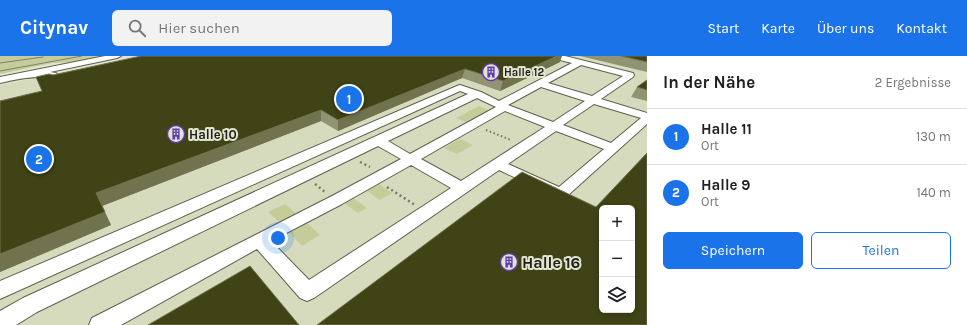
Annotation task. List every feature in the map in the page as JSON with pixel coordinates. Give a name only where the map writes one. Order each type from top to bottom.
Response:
[{"type":"lane","points":[[0,80],[117,56]]},
{"type":"lane","points":[[259,240],[307,292],[427,213],[499,164],[524,145],[599,97],[630,75],[556,56]]},
{"type":"lane","points":[[100,325],[337,200],[475,125],[501,106],[544,80],[580,62]]},
{"type":"lane","points":[[0,74],[44,70],[59,72],[71,65]]},
{"type":"lane","points":[[28,74],[44,70],[53,75],[57,80],[71,77]]},
{"type":"lane","points":[[499,164],[561,194],[647,117],[599,97],[544,80]]},
{"type":"lane","points":[[0,290],[460,88],[477,94],[501,106],[612,148]]},
{"type":"lane","points":[[0,323],[30,305],[477,94]]},
{"type":"lane","points":[[599,97],[647,106]]},
{"type":"lane","points":[[378,141],[463,188]]},
{"type":"path","points":[[475,125],[524,145]]},
{"type":"path","points":[[349,155],[427,213]]},
{"type":"path","points":[[304,176],[337,200]]},
{"type":"shaded area","points":[[147,56],[647,56],[647,325],[0,325],[0,85]]},
{"type":"green space","points":[[0,56],[109,56],[80,62],[52,63],[0,74]]},
{"type":"green space","points":[[479,106],[491,111],[468,123],[456,118]]},
{"type":"green space","points":[[460,139],[473,145],[457,154],[444,148]]},
{"type":"green space","points":[[379,184],[392,193],[380,200],[367,191]]},
{"type":"green space","points":[[353,198],[367,208],[358,213],[344,203]]},
{"type":"green space","points":[[285,204],[297,214],[280,223],[268,212]]},
{"type":"green space","points":[[307,223],[320,235],[302,246],[290,233]]},
{"type":"building","points":[[141,56],[557,56],[503,81],[465,69],[338,120],[321,110],[96,193],[105,212],[0,254],[0,101],[42,91],[36,77],[49,74],[53,75]]},
{"type":"building","points":[[621,56],[647,56],[647,62]]},
{"type":"building","points":[[647,80],[647,90],[637,87]]},
{"type":"building","name":"Halle 16","points":[[647,153],[647,325],[317,325],[522,172],[596,207]]},
{"type":"building","points":[[250,266],[299,325],[148,325]]},
{"type":"tram line","points":[[0,71],[82,56]]},
{"type":"tram line","points":[[0,63],[43,57]]},
{"type":"place","name":"Halle 12","points":[[491,72]]},
{"type":"place","name":"Halle 11","points":[[349,99]]},
{"type":"place","name":"Halle 10","points":[[176,134]]},
{"type":"place","name":"Halle 9","points":[[39,159]]},
{"type":"place","name":"Halle 16","points":[[509,262]]}]
